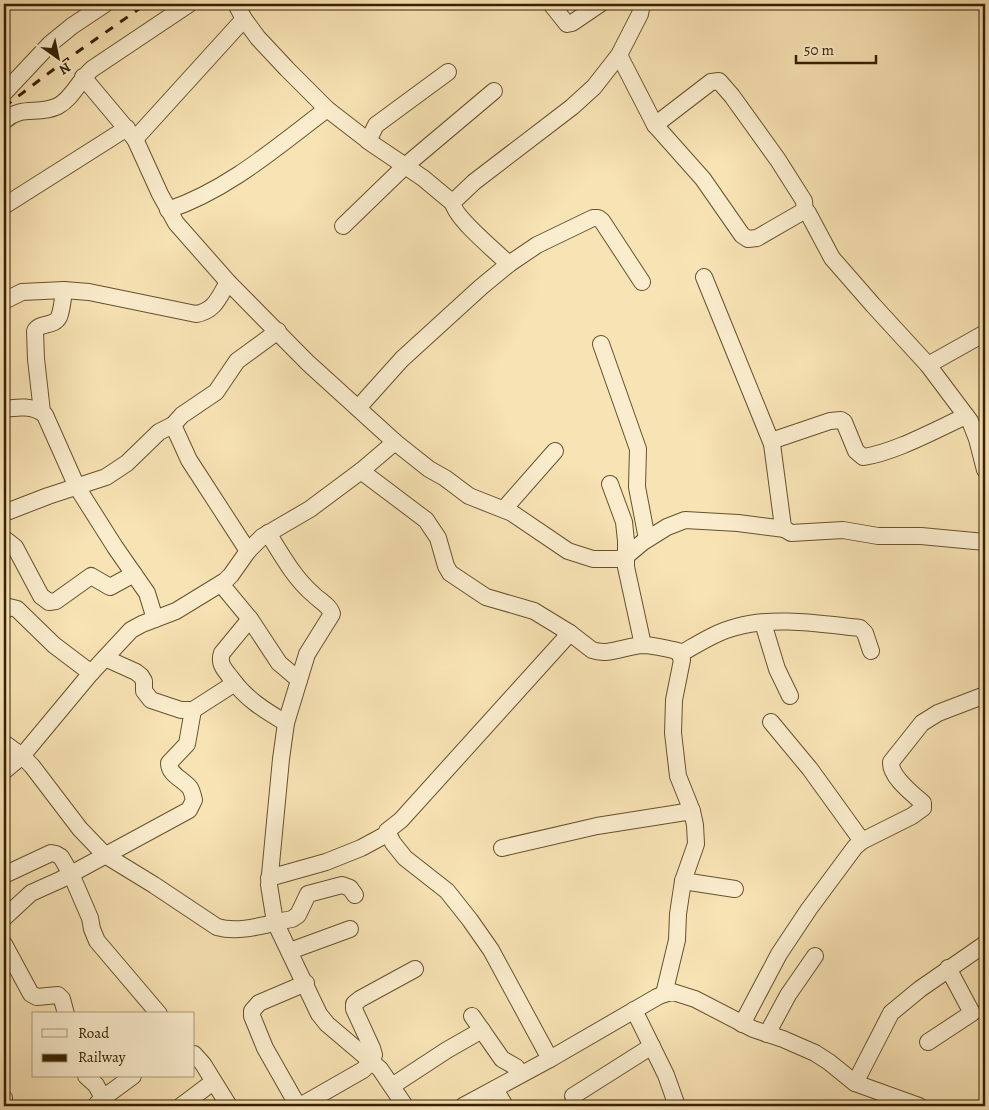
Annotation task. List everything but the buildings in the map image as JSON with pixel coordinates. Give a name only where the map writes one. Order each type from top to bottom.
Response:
[{"type":"street","points":[[4,93],[55,39],[105,4]]},
{"type":"street","points":[[4,121],[18,111],[41,112],[60,105],[70,97],[83,77],[112,54],[190,4]]},
{"type":"street","points":[[236,4],[258,38],[327,109],[368,141],[423,178],[453,203],[457,213],[509,264]]},
{"type":"street","points":[[551,4],[567,24],[572,23],[600,4]]},
{"type":"street","points":[[453,203],[460,194],[583,98],[594,87],[619,55],[640,14],[642,4]]},
{"type":"street","points":[[4,206],[131,134],[244,19]]},
{"type":"street","points":[[619,55],[655,125],[703,179],[745,238],[757,238],[802,212],[806,212]]},
{"type":"street","points":[[368,141],[376,125],[448,72]]},
{"type":"street","points":[[83,77],[131,134],[176,223],[228,282],[316,370],[395,442],[428,469],[445,478],[469,496],[512,513],[559,546],[578,555],[603,559],[622,559],[648,539],[685,520],[785,529],[791,533],[848,530],[878,536],[921,536],[985,542]]},
{"type":"street","points":[[655,125],[711,82],[719,81],[732,96],[804,200],[806,212],[832,258],[928,365],[966,416],[977,439],[985,470]]},
{"type":"street","points":[[344,226],[405,166],[494,91]]},
{"type":"street","points":[[4,97],[18,111]]},
{"type":"street","points":[[168,210],[216,188],[266,156],[327,109]]},
{"type":"street","points":[[358,408],[402,359],[475,292],[509,264],[538,245],[592,218],[598,218],[642,282]]},
{"type":"street","points":[[704,277],[770,441],[785,529]]},
{"type":"street","points":[[4,301],[22,292],[64,290],[90,292],[196,314],[212,308],[228,282]]},
{"type":"street","points":[[64,290],[57,320],[40,326],[35,331],[42,412],[48,420],[77,486],[114,547],[147,593],[155,619]]},
{"type":"street","points":[[4,513],[77,486],[106,478],[127,463],[160,432],[173,425],[182,415],[212,396],[242,357],[278,331]]},
{"type":"street","points":[[928,365],[985,333]]},
{"type":"street","points":[[600,344],[638,449],[638,487],[648,539]]},
{"type":"street","points":[[4,409],[32,408],[42,412]]},
{"type":"street","points":[[770,441],[830,421],[840,420],[844,422],[858,453],[863,457],[884,452],[966,416]]},
{"type":"street","points":[[173,425],[189,460],[248,551]]},
{"type":"street","points":[[4,771],[22,756],[91,673],[131,630],[176,611],[221,584],[231,575],[248,551],[268,533],[310,509],[361,471],[395,442]]},
{"type":"street","points":[[504,509],[555,451]]},
{"type":"street","points":[[361,471],[426,520],[438,538],[446,566],[450,573],[486,597],[534,611],[570,633],[596,652],[607,652],[643,645],[678,651],[680,654],[682,660],[674,700],[673,726],[678,776],[692,812],[696,844],[683,881],[678,914],[677,940],[664,994]]},
{"type":"street","points":[[610,484],[624,522],[626,568],[643,645]]},
{"type":"street","points":[[268,533],[294,573],[307,589],[332,612],[330,619],[307,654],[286,723],[269,878],[275,922],[323,1020],[385,1074],[405,1106]]},
{"type":"street","points":[[5,538],[15,547],[41,596],[49,602],[56,601],[91,576],[110,588],[134,574]]},
{"type":"street","points":[[221,584],[250,619],[279,663],[299,680]]},
{"type":"street","points":[[4,611],[9,607],[17,608],[54,645],[91,673]]},
{"type":"street","points":[[250,619],[222,653],[220,659],[222,667],[255,704],[286,723]]},
{"type":"street","points":[[680,654],[737,626],[792,622],[860,628],[865,633],[871,651]]},
{"type":"street","points":[[763,623],[777,669],[790,696]]},
{"type":"street","points":[[269,878],[326,862],[361,848],[387,834],[389,828],[401,820],[570,633]]},
{"type":"street","points":[[105,658],[141,676],[144,681],[144,691],[151,700],[181,710],[193,710],[235,683]]},
{"type":"street","points":[[742,1024],[779,954],[841,866],[862,841],[912,816],[923,808],[923,802],[900,780],[891,762],[922,723],[938,713],[985,695]]},
{"type":"street","points":[[4,918],[31,893],[71,874],[189,810],[194,800],[189,787],[172,773],[169,762],[187,744],[193,710]]},
{"type":"street","points":[[771,722],[862,841]]},
{"type":"street","points":[[4,743],[32,766],[80,829],[105,855],[217,927],[223,929],[243,928],[295,918],[305,898],[313,892],[342,885],[350,888],[355,894]]},
{"type":"street","points":[[502,848],[597,826],[692,812]]},
{"type":"street","points":[[387,834],[405,858],[447,891],[470,920],[491,950],[550,1059]]},
{"type":"street","points":[[4,875],[51,853],[61,857],[71,874],[90,918],[92,930],[97,941],[157,1012]]},
{"type":"street","points":[[683,881],[735,889]]},
{"type":"street","points":[[290,951],[350,929]]},
{"type":"street","points":[[4,944],[31,994],[37,997],[58,995],[62,999],[65,1012]]},
{"type":"street","points":[[855,1083],[891,1013],[948,968],[985,944]]},
{"type":"street","points":[[767,1034],[788,995],[815,956]]},
{"type":"street","points":[[306,983],[259,1003],[252,1011],[252,1016],[265,1048],[300,1106],[363,1070],[372,1061],[374,1055],[372,1048],[354,1008],[354,1004],[415,968]]},
{"type":"street","points":[[928,1042],[972,1013],[948,968]]},
{"type":"street","points":[[463,1106],[550,1059],[634,1010],[664,994],[673,992],[696,999],[742,1024],[815,1053],[855,1083],[919,1106]]},
{"type":"street","points":[[634,1010],[666,1075],[678,1106]]},
{"type":"street","points":[[472,1016],[502,1059],[516,1067],[521,1074]]},
{"type":"street","points":[[392,1086],[447,1050],[482,1030]]},
{"type":"street","points":[[573,1096],[652,1046]]},
{"type":"street","points":[[195,1055],[229,1106]]},
{"type":"street","points":[[88,1078],[96,1085],[99,1102],[130,1078]]},
{"type":"street","points":[[181,1106],[214,1082]]},
{"type":"street","points":[[495,1088],[505,1106]]},
{"type":"street","points":[[4,1098],[4,1106]]},
{"type":"railway","points":[[4,107],[66,60],[146,4]]}]
